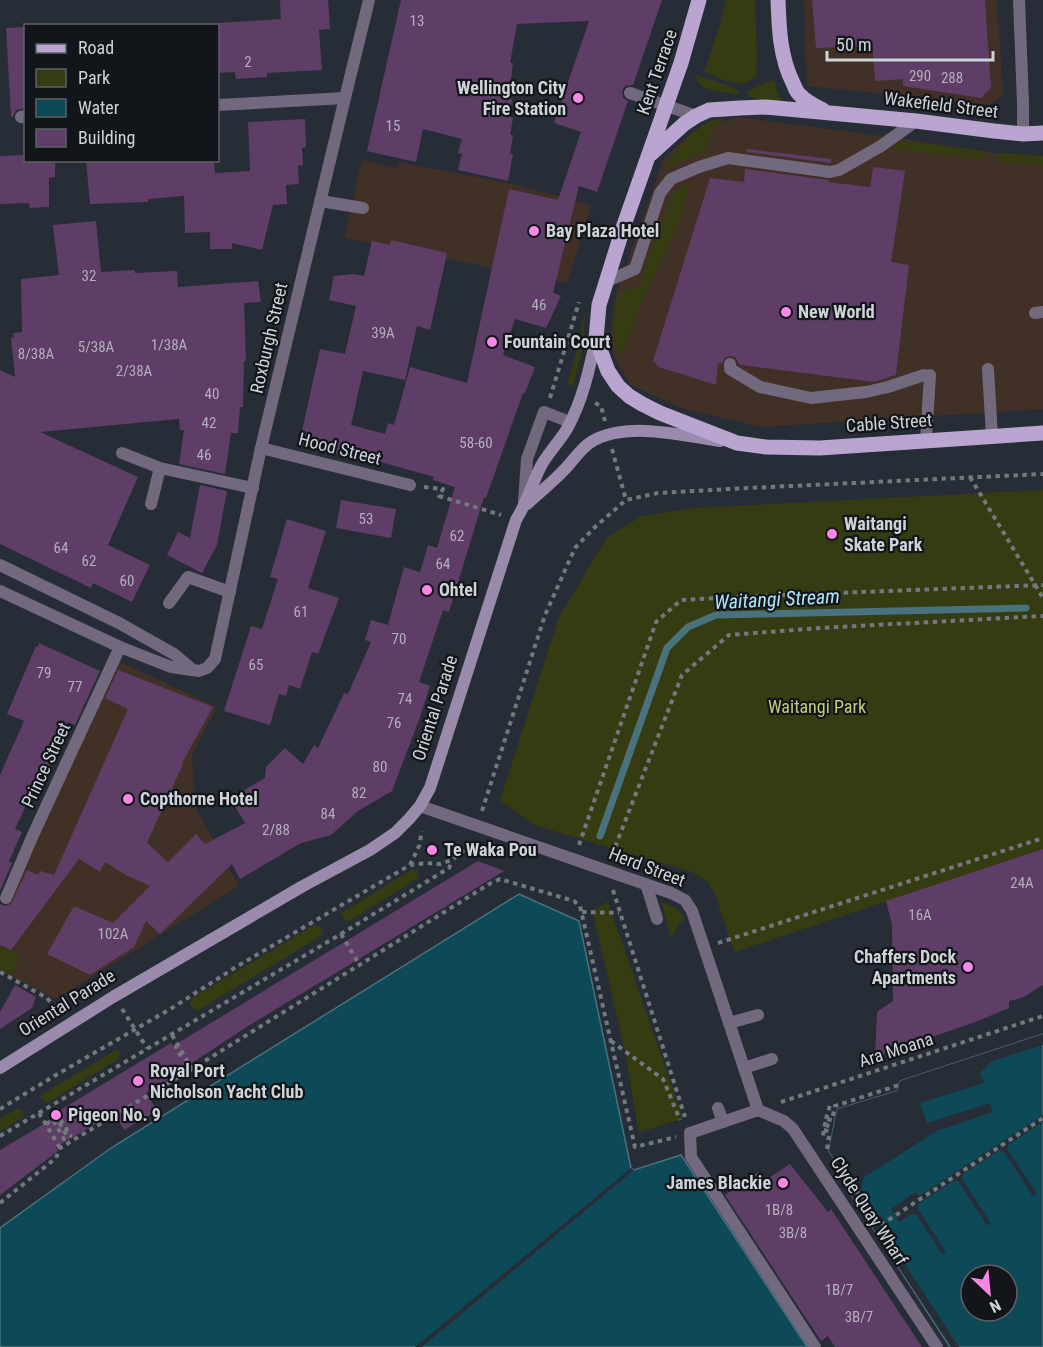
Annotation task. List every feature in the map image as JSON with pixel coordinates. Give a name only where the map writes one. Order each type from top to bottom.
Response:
[{"type":"main road","name":"Kent Terrace","points":[[649,156],[681,63],[699,0]]},
{"type":"main road","points":[[778,0],[779,36],[785,64],[798,94],[812,105],[835,114]]},
{"type":"main road","name":"Wakefield Street","points":[[696,116],[709,110],[758,107],[916,121],[1023,134],[1043,133]]},
{"type":"main road","points":[[649,156],[696,116]]},
{"type":"main road","name":"Oriental Parade","points":[[0,1068],[113,997],[303,886],[370,850],[395,832],[420,806],[430,788],[516,520],[540,467],[570,422],[587,379],[605,282],[649,156]]},
{"type":"main road","name":"Cable Street","points":[[596,339],[608,371],[618,386],[629,396],[660,412],[737,443]]},
{"type":"main road","name":"Cable Street","points":[[524,506],[566,469],[583,448],[592,441],[628,431],[646,431],[766,447],[793,448],[1043,433]]},
{"type":"street","name":"Roxburgh Street","points":[[194,671],[207,669],[215,660],[261,448],[369,0]]},
{"type":"street","points":[[1019,0],[1023,134]]},
{"type":"street","points":[[630,93],[696,116]]},
{"type":"street","points":[[219,105],[345,98]]},
{"type":"street","points":[[605,282],[635,269],[660,193],[671,179],[728,158],[830,172],[839,170],[881,146],[916,121]]},
{"type":"street","points":[[320,201],[363,208]]},
{"type":"street","points":[[730,364],[730,369],[760,387],[810,398],[866,392],[927,375],[926,440]]},
{"type":"street","points":[[988,369],[992,436]]},
{"type":"street","points":[[524,506],[527,459],[544,412],[570,422]]},
{"type":"street","name":"Hood Street","points":[[261,448],[410,485]]},
{"type":"street","points":[[122,453],[160,468],[253,488]]},
{"type":"street","points":[[151,504],[160,468]]},
{"type":"street","points":[[0,565],[119,623],[174,654],[194,671]]},
{"type":"street","points":[[169,603],[188,577],[230,592]]},
{"type":"street","points":[[0,591],[120,647],[171,667],[194,671]]},
{"type":"street","name":"Prince Street","points":[[6,898],[120,647]]},
{"type":"street","name":"Herd Street","points":[[420,806],[671,893],[685,900],[692,911],[705,948],[758,1110]]},
{"type":"street","points":[[646,885],[657,919]]},
{"type":"street","points":[[729,1023],[758,1015]]},
{"type":"street","points":[[744,1068],[772,1059]]},
{"type":"street","points":[[718,1108],[723,1122]]},
{"type":"street","points":[[758,1110],[723,1122],[687,1130],[691,1157],[815,1347]]},
{"type":"street","name":"Clyde Quay Wharf","points":[[758,1110],[783,1121],[793,1129],[937,1347]]},
{"type":"path","points":[[553,388],[561,390]]},
{"type":"path","points":[[592,402],[601,406],[605,423]]},
{"type":"path","points":[[611,445],[626,500]]},
{"type":"path","points":[[482,812],[544,615],[575,548],[626,500],[658,493],[1043,474]]},
{"type":"path","points":[[970,477],[1043,598]]},
{"type":"path","points":[[410,485],[443,489],[439,496],[516,520]]},
{"type":"path","points":[[575,860],[656,622],[681,600],[1043,585]]},
{"type":"path","points":[[687,1130],[606,871],[682,675],[729,635],[1043,616]]},
{"type":"path","points":[[705,948],[1043,838]]},
{"type":"path","points":[[0,1136],[449,868],[452,861],[471,844]]},
{"type":"path","points":[[0,1109],[410,865],[440,864],[452,861]]},
{"type":"path","points":[[0,1203],[56,1158],[60,1148],[192,1070],[359,964],[500,879],[574,901],[580,906],[635,1147],[670,1138]]},
{"type":"path","points":[[582,912],[619,913]]},
{"type":"path","points":[[341,934],[359,964]]},
{"type":"path","points":[[0,972],[47,998]]},
{"type":"path","points":[[122,1009],[147,1048]]},
{"type":"path","name":"Ara Moana","points":[[758,1110],[1043,1016]]},
{"type":"path","points":[[172,1035],[192,1070]]},
{"type":"path","points":[[611,1041],[663,1079],[687,1130]]},
{"type":"path","points":[[178,1046],[176,1047],[179,1055]]},
{"type":"path","points":[[826,1119],[832,1120],[836,1106],[899,1085]]},
{"type":"path","points":[[826,1152],[829,1138],[823,1136],[830,1105]]},
{"type":"path","points":[[39,1113],[60,1148]]},
{"type":"path","points":[[46,1124],[53,1120],[64,1138],[67,1136],[56,1117],[58,1116],[72,1136]]},
{"type":"path","points":[[851,1190],[861,1194],[881,1225],[1043,1118]]},
{"type":"path","points":[[824,1131],[833,1129],[825,1125]]},
{"type":"shaded area","points":[[804,0],[997,0],[1003,96],[989,105],[807,86]]},
{"type":"shaded area","points":[[737,117],[905,139],[1043,161],[1043,409],[761,427],[681,408],[631,385],[614,357],[611,329],[616,294],[664,158],[694,131]]},
{"type":"shaded area","points":[[362,160],[397,168],[399,162],[512,184],[592,205],[567,283],[344,238]]},
{"type":"shaded area","points":[[117,660],[217,707],[192,755],[195,807],[239,886],[56,999],[11,976],[20,956],[0,946],[0,918]]},
{"type":"green space","points":[[726,0],[755,0],[756,77],[744,84],[726,81],[704,72]]},
{"type":"green space","points":[[695,75],[740,91],[736,94],[711,90],[701,85]]},
{"type":"green space","points":[[772,80],[776,84],[782,101],[780,104],[750,97],[746,92]]},
{"type":"green space","points":[[725,117],[712,130],[707,147],[701,153],[664,169],[694,132],[709,122]]},
{"type":"green space","points":[[901,141],[985,151],[983,160],[891,148]]},
{"type":"green space","points":[[999,153],[1043,156],[1043,165],[998,162]]},
{"type":"green space","points":[[690,182],[678,226],[644,296],[620,355],[614,335],[614,316],[619,295],[623,291],[640,285],[673,193]]},
{"type":"green space","points":[[584,315],[583,347],[573,386],[567,384]]},
{"type":"green space","name":"Waitangi Park","points":[[1043,490],[1043,849],[734,952],[715,894],[708,882],[692,872],[534,825],[500,800],[559,617],[607,537],[642,516],[695,508]]},
{"type":"green space","points":[[413,869],[418,871],[418,878],[348,922],[343,918],[341,913]]},
{"type":"green space","points":[[608,902],[683,1118],[639,1133],[625,1051],[593,914],[594,909]]},
{"type":"green space","points":[[661,902],[676,908],[684,918],[671,938]]},
{"type":"green space","points":[[314,925],[322,929],[323,934],[319,937],[197,1011],[191,1007],[192,998]]},
{"type":"green space","points":[[0,946],[21,956],[11,976],[0,970]]},
{"type":"green space","points":[[119,1050],[120,1058],[47,1103],[40,1098],[41,1095]]},
{"type":"green space","points":[[18,1108],[23,1111],[24,1117],[0,1131],[0,1119]]},
{"type":"water","points":[[519,894],[579,921],[631,1168],[634,1170],[681,1155],[807,1347],[0,1347],[0,1228],[111,1148]]},
{"type":"water","points":[[1043,1034],[1043,1347],[950,1347],[869,1222],[872,1219],[870,1216],[866,1218],[849,1192],[855,1187],[852,1187],[829,1151],[838,1109],[897,1091],[900,1081]]},
{"type":"pier","points":[[1043,1034],[1043,1045],[992,1061],[980,1073],[984,1083],[920,1103],[927,1123],[990,1103],[992,1112],[940,1129],[863,1178],[861,1189],[879,1217],[881,1215],[889,1227],[886,1235],[959,1347],[951,1347],[869,1222],[872,1219],[870,1216],[866,1218],[849,1192],[855,1187],[852,1187],[829,1151],[836,1114],[838,1109],[897,1091],[900,1081]]},
{"type":"pier","points":[[1043,1115],[1043,1122],[1008,1145],[1008,1150],[1036,1192],[1035,1196],[1032,1195],[1005,1153],[1000,1150],[963,1174],[962,1179],[990,1225],[986,1224],[959,1182],[955,1180],[918,1204],[918,1209],[946,1252],[942,1254],[917,1215],[912,1214],[899,1222],[891,1209],[916,1192],[919,1196]]},
{"type":"pier","points":[[631,1168],[634,1170],[422,1347],[415,1347]]},
{"type":"building","points":[[280,0],[328,0],[330,29],[319,30],[322,70],[267,73],[267,77],[236,79],[235,72],[219,73],[218,23],[281,19]]},
{"type":"building","points":[[401,0],[662,0],[633,85],[625,86],[622,91],[623,98],[628,101],[597,192],[579,186],[553,293],[561,296],[546,328],[515,319],[503,355],[535,367],[525,393],[523,393],[486,498],[484,497],[449,612],[443,610],[419,682],[430,686],[392,791],[358,811],[331,835],[301,843],[240,879],[232,864],[160,934],[146,921],[134,947],[90,975],[47,954],[74,906],[113,923],[150,886],[105,862],[100,872],[79,859],[11,950],[0,945],[0,904],[6,906],[11,904],[27,870],[38,875],[40,871],[54,875],[128,709],[105,698],[118,670],[213,707],[182,763],[147,843],[168,862],[196,834],[205,844],[245,823],[230,798],[265,778],[266,767],[285,748],[303,764],[314,745],[318,748],[344,693],[348,694],[371,642],[365,640],[371,620],[388,625],[404,567],[420,572],[428,545],[437,548],[455,487],[433,480],[434,477],[363,457],[362,459],[299,445],[320,349],[345,354],[356,306],[329,300],[334,276],[354,274],[364,276],[372,241],[390,245],[391,240],[447,253],[430,330],[417,326],[405,380],[363,371],[351,425],[385,434],[388,423],[394,425],[410,367],[467,383],[509,189],[558,200],[581,132],[554,123],[589,21],[517,24],[510,63],[513,63],[510,117],[513,118],[510,135],[513,135],[510,154],[513,154],[508,181],[458,170],[462,154],[458,153],[462,139],[423,129],[416,162],[367,151]]},
{"type":"building","points":[[812,0],[985,0],[991,88],[981,98],[903,86],[903,79],[875,81],[872,46],[816,48]]},
{"type":"building","points":[[24,27],[24,108],[16,110],[13,117],[11,117],[6,28]]},
{"type":"building","points":[[305,119],[306,147],[302,148],[303,165],[298,166],[299,184],[286,185],[287,204],[273,205],[262,250],[232,243],[232,249],[210,249],[210,232],[185,233],[184,196],[148,199],[148,202],[90,204],[86,162],[214,162],[215,173],[250,171],[248,122]]},
{"type":"building","points":[[747,149],[831,159],[831,163],[747,152]]},
{"type":"building","points":[[23,155],[24,162],[55,162],[55,177],[49,178],[49,207],[30,208],[29,203],[0,204],[0,156]]},
{"type":"building","name":"New World","points":[[873,167],[905,171],[891,262],[909,265],[896,375],[874,382],[740,365],[735,357],[729,356],[725,357],[722,363],[718,363],[716,385],[659,367],[653,361],[710,178],[744,182],[745,169],[870,187]]},
{"type":"building","points":[[96,221],[101,272],[177,271],[178,287],[258,281],[261,302],[244,303],[246,361],[244,361],[243,407],[240,407],[238,433],[231,433],[225,474],[179,464],[184,430],[180,430],[179,419],[40,432],[138,477],[108,545],[150,565],[132,602],[93,583],[91,588],[0,544],[0,370],[15,377],[11,338],[14,338],[13,333],[22,332],[21,279],[59,275],[53,225]]},
{"type":"building","points":[[200,485],[227,491],[217,545],[202,573],[167,555],[178,532],[190,538]]},
{"type":"building","points":[[341,500],[396,509],[391,538],[336,528]]},
{"type":"building","points":[[287,519],[326,531],[308,588],[339,598],[318,654],[312,652],[300,689],[289,685],[286,696],[279,694],[270,725],[224,711],[251,626],[262,629],[278,579],[270,577]]},
{"type":"building","points":[[39,643],[100,671],[75,725],[68,722],[35,799],[30,797],[15,829],[22,832],[9,861],[12,863],[0,891],[0,775],[24,721],[7,714]]},
{"type":"building","name":"Chaffers Dock Apartments","points":[[1043,849],[1043,985],[1022,998],[1009,1001],[1009,1008],[875,1057],[877,1012],[893,1001],[892,925],[886,901]]},
{"type":"building","points":[[478,861],[504,871],[245,1028],[186,1067],[187,1069],[146,1093],[157,1111],[124,1130],[114,1113],[56,1147],[58,1151],[0,1195],[0,1150],[59,1115],[57,1112],[171,1043],[173,1046]]},
{"type":"building","points":[[15,985],[36,997],[32,1008],[0,1029],[0,1012]]},
{"type":"building","points":[[790,1164],[828,1212],[831,1209],[922,1347],[835,1347],[828,1336],[821,1341],[725,1195],[758,1172],[764,1181]]},
{"type":"waterway","name":"Waitangi Stream","points":[[600,836],[667,648],[688,627],[716,615],[1026,608]]},
{"type":"place","name":"Wellington City Fire Station","points":[[578,98]]},
{"type":"place","name":"Bay Plaza Hotel","points":[[534,231]]},
{"type":"place","name":"New World","points":[[786,312]]},
{"type":"place","name":"Fountain Court","points":[[492,342]]},
{"type":"place","name":"Waitangi Skate Park","points":[[832,534]]},
{"type":"place","name":"Ohtel","points":[[427,590]]},
{"type":"place","name":"Copthorne Hotel","points":[[128,799]]},
{"type":"place","name":"Te Waka Pou","points":[[432,850]]},
{"type":"place","name":"Chaffers Dock Apartments","points":[[968,967]]},
{"type":"place","name":"Royal Port Nicholson Yacht Club","points":[[138,1081]]},
{"type":"place","name":"Pigeon No. 9","points":[[56,1115]]},
{"type":"place","name":"James Blackie","points":[[783,1183]]}]
